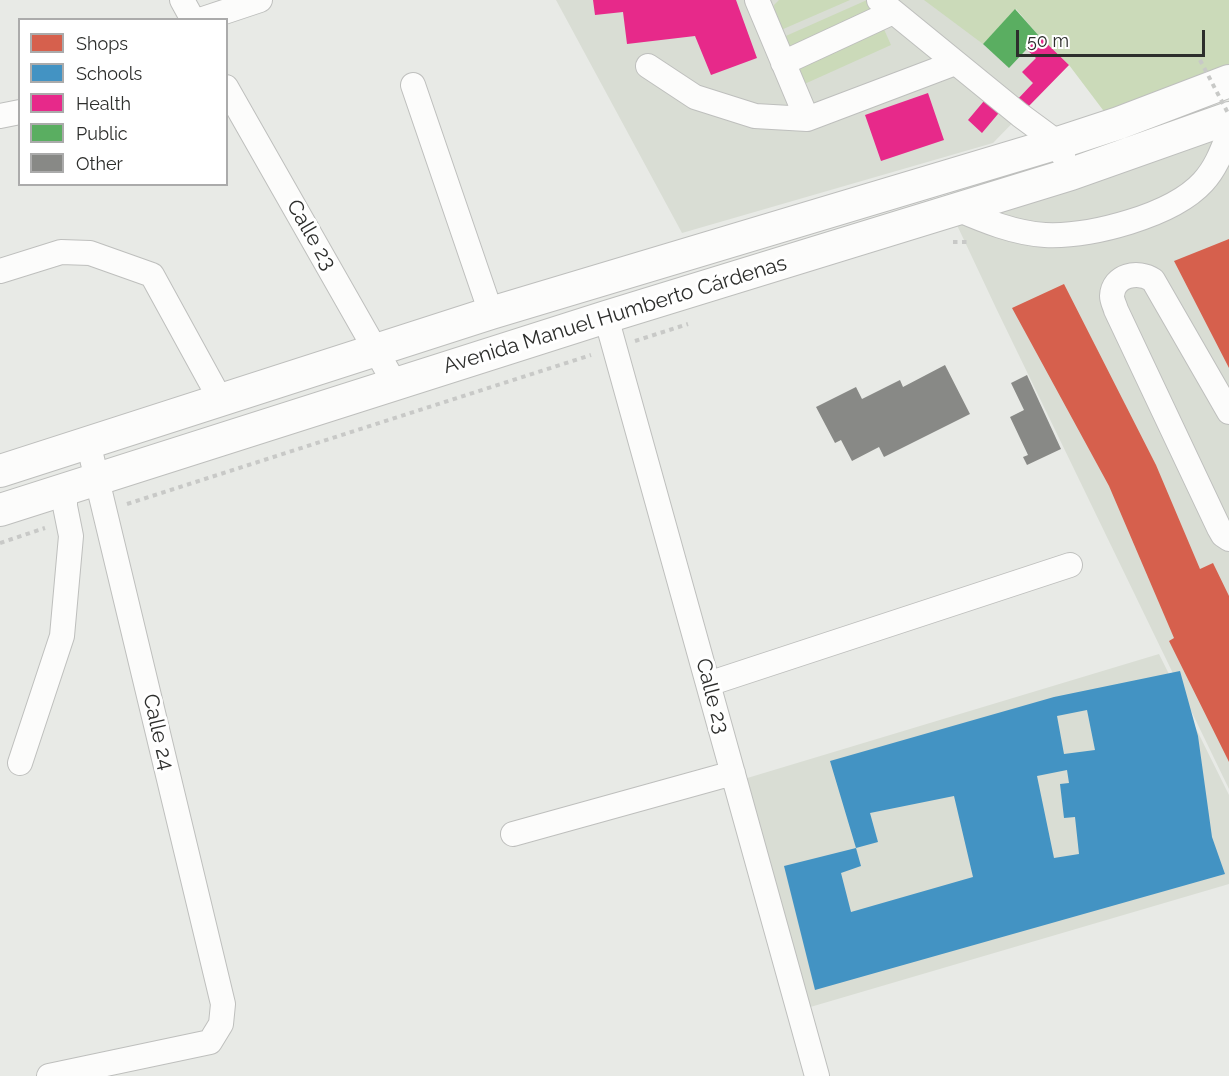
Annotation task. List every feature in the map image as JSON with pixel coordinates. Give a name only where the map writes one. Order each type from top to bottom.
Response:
[{"type":"main road","name":"Avenida Manuel Humberto Cárdenas","points":[[0,471],[491,313],[1119,123],[1229,81]]},
{"type":"main road","name":"Avenida Manuel Humberto Cárdenas","points":[[0,510],[606,317],[1071,174],[1229,117]]},
{"type":"street","points":[[182,0],[192,18]]},
{"type":"street","points":[[206,18],[260,0]]},
{"type":"street","points":[[757,0],[807,119]]},
{"type":"street","points":[[783,63],[886,6],[1020,116],[1058,142],[1071,174]]},
{"type":"street","points":[[648,66],[694,97],[755,116],[807,119],[955,63]]},
{"type":"street","points":[[413,86],[491,313]]},
{"type":"street","name":"Calle 23","points":[[228,91],[395,384]]},
{"type":"street","points":[[0,116],[18,112]]},
{"type":"street","points":[[957,209],[1009,228],[1044,235],[1087,231],[1144,217],[1174,205],[1197,188],[1214,168],[1229,134]]},
{"type":"street","points":[[0,271],[61,252],[90,253],[152,275],[220,399]]},
{"type":"street","points":[[1229,412],[1153,280],[1145,275],[1133,274],[1125,277],[1114,289],[1112,298],[1116,310],[1219,528],[1223,535],[1229,538]]},
{"type":"street","name":"Calle 23","points":[[606,317],[817,1076]]},
{"type":"street","name":"Calle 24","points":[[88,442],[223,1004],[221,1024],[210,1042],[113,1069]]},
{"type":"street","points":[[20,763],[62,636],[71,536],[65,506],[65,490]]},
{"type":"street","points":[[708,684],[1070,565]]},
{"type":"street","points":[[513,834],[733,773]]},
{"type":"street","points":[[49,1076],[113,1069]]},
{"type":"path","points":[[1200,60],[1229,117]]},
{"type":"shaded area","points":[[556,0],[1006,0],[1069,65],[993,143],[682,233]]},
{"type":"shaded area","points":[[1229,132],[1229,789],[956,223]]},
{"type":"shaded area","points":[[1159,654],[1229,795],[1229,884],[807,1008],[744,779]]},
{"type":"green space","points":[[779,0],[850,0],[781,30],[776,24],[774,5]]},
{"type":"green space","points":[[871,0],[891,45],[800,86],[779,39]]},
{"type":"green space","points":[[924,0],[1229,0],[1229,65],[1193,83],[1106,114],[1069,65],[1039,36],[1016,9],[983,44]]},
{"type":"building: Shops","points":[[1229,239],[1229,368],[1174,261]]},
{"type":"building: Shops","points":[[1064,284],[1156,465],[1200,569],[1213,563],[1229,596],[1229,762],[1169,641],[1174,638],[1109,486],[1012,308]]},
{"type":"building: Schools","points":[[1180,671],[1198,736],[1212,837],[1225,874],[815,990],[784,866],[856,848],[830,761],[1054,697]],"holes":[[[1087,710],[1095,750],[1064,754],[1057,716]],[[1067,770],[1069,783],[1060,784],[1064,818],[1075,817],[1079,854],[1054,858],[1037,776]],[[954,796],[973,877],[851,912],[841,873],[861,866],[856,848],[878,842],[870,813]]]},
{"type":"building: Health","points":[[593,0],[736,0],[757,58],[711,75],[695,36],[627,44],[623,12],[595,15]]},
{"type":"building: Health","points":[[1039,36],[1069,65],[1025,110],[1016,101],[1033,83],[1022,72],[1036,58],[1026,49]]},
{"type":"building: Health","points":[[928,93],[944,140],[881,161],[865,115]]},
{"type":"building: Health","points":[[989,95],[1003,108],[982,133],[968,120]]},
{"type":"building: Public","points":[[1015,9],[1039,36],[1009,68],[983,44]]},
{"type":"building: Other","points":[[945,365],[970,414],[884,457],[879,447],[852,461],[841,440],[835,443],[816,407],[856,387],[862,399],[900,380],[903,387]]},
{"type":"building: Other","points":[[1027,375],[1061,449],[1027,465],[1023,457],[1028,455],[1010,417],[1024,410],[1011,383]]}]
